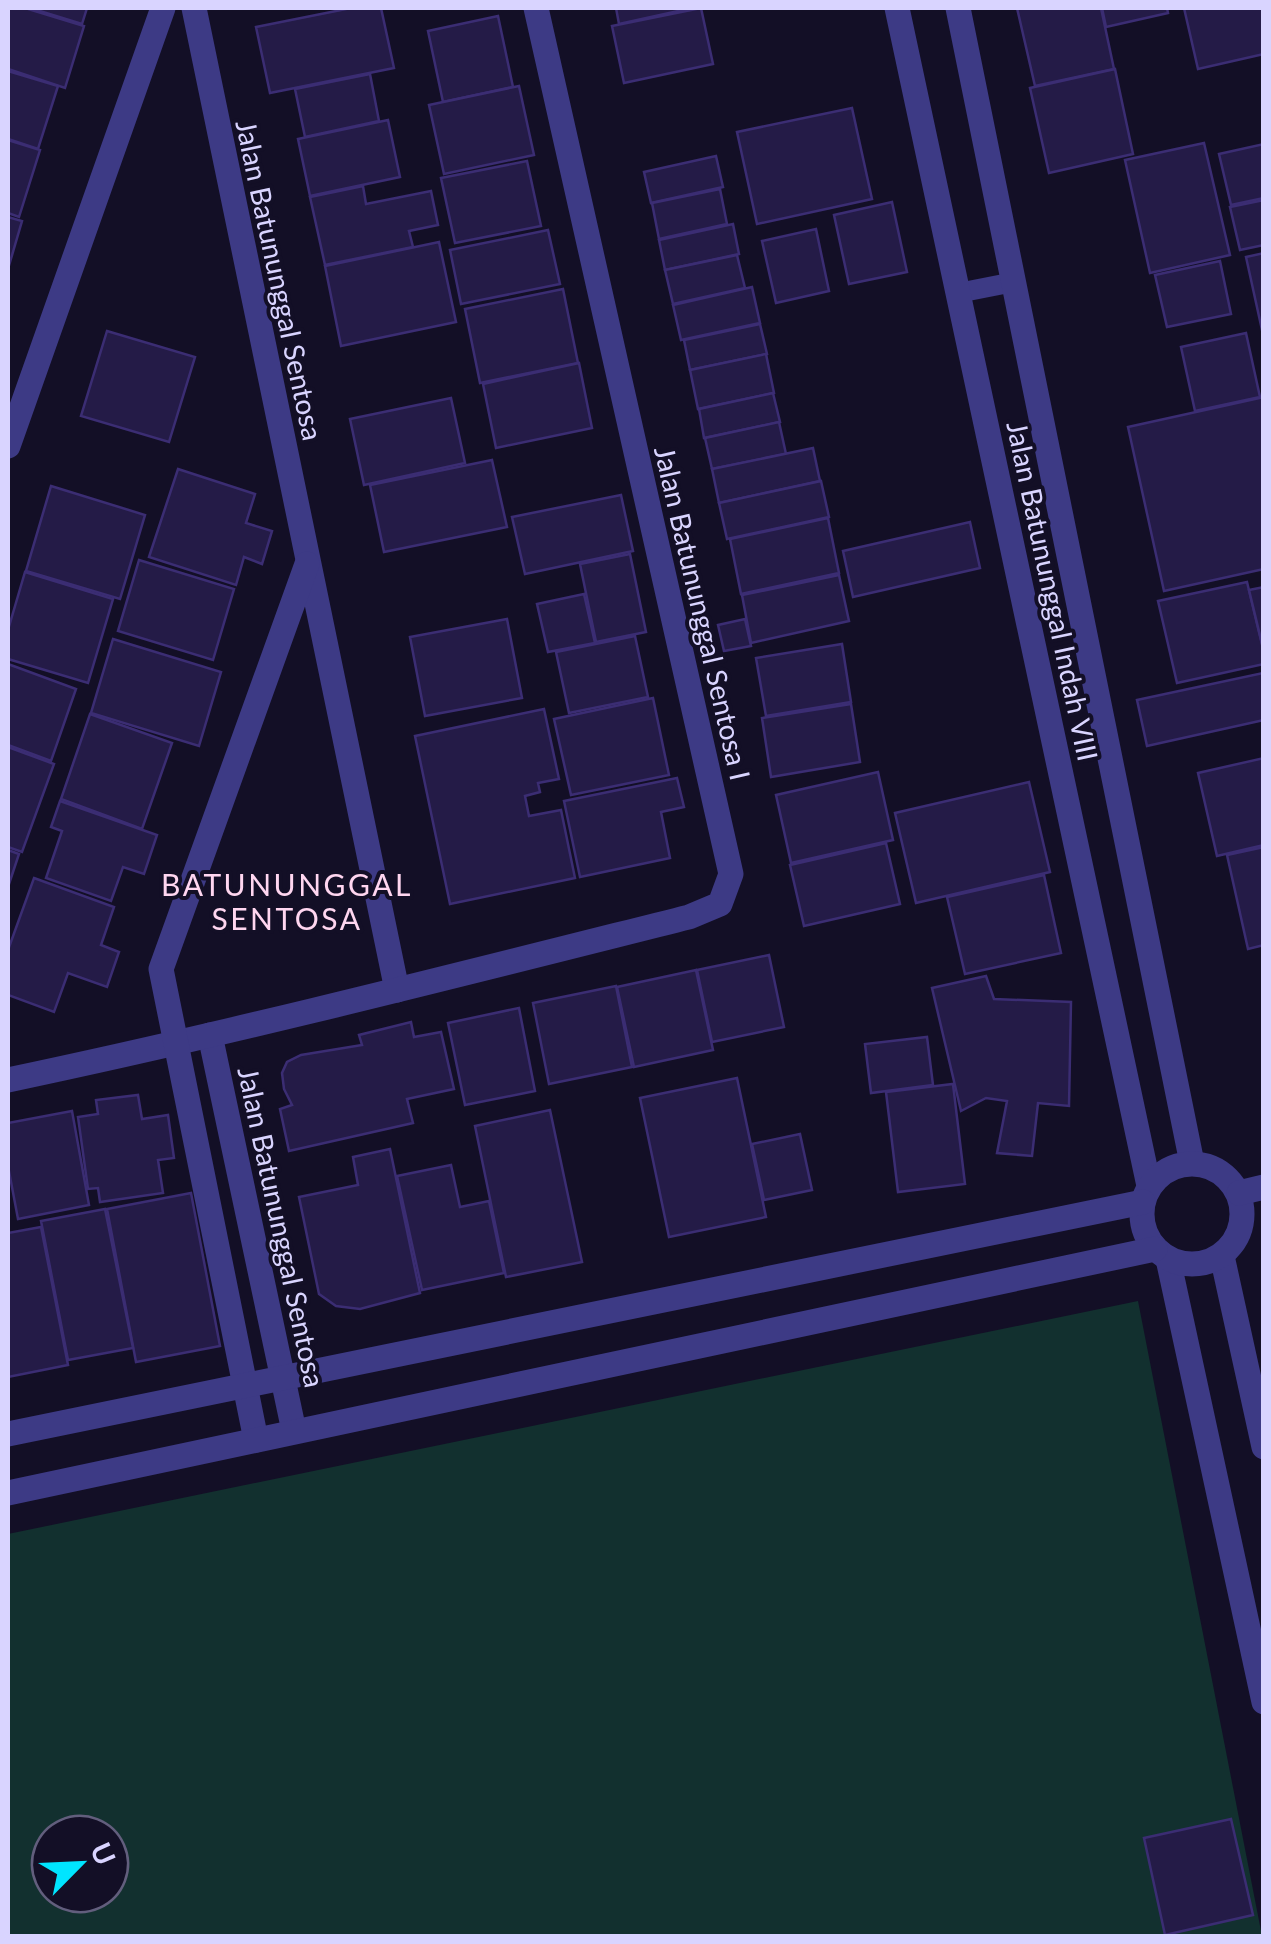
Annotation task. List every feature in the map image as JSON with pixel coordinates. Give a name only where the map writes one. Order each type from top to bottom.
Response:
[{"type":"street","points":[[8,446],[163,8]]},
{"type":"street","name":"Jalan Batununggal Sentosa","points":[[8,1080],[175,1045],[397,990],[194,8]]},
{"type":"street","name":"Jalan Batununggal Sentosa I","points":[[397,990],[689,917],[720,904],[731,874],[536,8]]},
{"type":"street","name":"Jalan Batununggal Indah VIII","points":[[897,8],[1146,1194]]},
{"type":"street","name":"Jalan Batununggal Indah VIII","points":[[958,8],[1192,1163]]},
{"type":"street","points":[[256,1440],[160,969],[307,564]]},
{"type":"street","name":"Jalan Batununggal Sentosa","points":[[210,1036],[294,1431]]},
{"type":"street","points":[[8,1434],[1146,1194],[1168,1170],[1192,1163],[1220,1171],[1251,1190],[1253,1223],[1222,1256],[1196,1264],[1162,1254],[8,1493]]},
{"type":"street","points":[[1146,1194],[1143,1227],[1162,1254],[1264,1702]]},
{"type":"street","points":[[1222,1256],[1264,1447]]},
{"type":"lane","points":[[958,293],[1014,282]]},
{"type":"green space","points":[[1138,1301],[1262,1936],[8,1936],[8,1534]]},
{"type":"building","points":[[8,8],[25,8],[84,26],[65,88],[8,69]]},
{"type":"building","points":[[30,8],[87,8],[82,24]]},
{"type":"building","points":[[351,8],[381,8],[394,68],[270,93],[256,27]]},
{"type":"building","points":[[616,8],[692,8],[619,24]]},
{"type":"building","points":[[701,8],[713,64],[624,83],[612,26]]},
{"type":"building","points":[[1017,8],[1101,8],[1114,69],[1035,86]]},
{"type":"building","points":[[1102,8],[1167,8],[1168,13],[1106,27]]},
{"type":"building","points":[[1184,8],[1264,8],[1264,54],[1198,69]]},
{"type":"building","points":[[498,16],[513,87],[443,102],[428,31]]},
{"type":"building","points":[[1115,69],[1133,154],[1049,173],[1030,88]]},
{"type":"building","points":[[8,71],[58,86],[38,149],[8,139]]},
{"type":"building","points":[[370,74],[379,121],[305,137],[295,89]]},
{"type":"building","points":[[519,86],[534,155],[444,174],[429,105]]},
{"type":"building","points":[[852,108],[872,199],[757,224],[737,132]]},
{"type":"building","points":[[388,120],[400,177],[310,196],[298,139]]},
{"type":"building","points":[[8,140],[40,150],[19,217],[8,213]]},
{"type":"building","points":[[1204,143],[1230,255],[1150,273],[1125,160]]},
{"type":"building","points":[[1264,144],[1264,198],[1231,205],[1219,154]]},
{"type":"building","points":[[716,156],[723,187],[651,203],[644,172]]},
{"type":"building","points":[[527,161],[541,226],[455,243],[441,178]]},
{"type":"building","points":[[363,186],[366,204],[431,191],[438,225],[409,231],[413,247],[325,265],[310,197]]},
{"type":"building","points":[[720,189],[727,224],[659,239],[652,203]]},
{"type":"building","points":[[1264,200],[1264,245],[1240,250],[1230,207]]},
{"type":"building","points":[[892,202],[907,272],[849,284],[834,215]]},
{"type":"building","points":[[8,217],[22,221],[8,269]]},
{"type":"building","points":[[733,224],[739,254],[665,270],[659,240]]},
{"type":"building","points":[[816,229],[829,291],[776,303],[762,241]]},
{"type":"building","points":[[548,230],[560,284],[461,304],[450,250]]},
{"type":"building","points":[[439,242],[456,322],[341,346],[325,266]]},
{"type":"building","points":[[1264,253],[1264,330],[1262,330],[1246,257]]},
{"type":"building","points":[[737,255],[745,288],[673,304],[665,270]]},
{"type":"building","points":[[1220,261],[1231,314],[1167,327],[1155,275]]},
{"type":"building","points":[[752,287],[760,323],[681,340],[673,305]]},
{"type":"building","points":[[563,289],[578,363],[480,383],[465,309]]},
{"type":"building","points":[[760,324],[767,354],[690,370],[684,340]]},
{"type":"building","points":[[107,331],[195,357],[169,442],[81,416]]},
{"type":"building","points":[[1246,333],[1260,397],[1195,411],[1181,347]]},
{"type":"building","points":[[766,354],[774,393],[698,409],[690,370]]},
{"type":"building","points":[[579,363],[592,428],[496,448],[483,384]]},
{"type":"building","points":[[773,393],[780,422],[704,438],[699,409]]},
{"type":"building","points":[[1264,397],[1264,569],[1164,591],[1128,427]]},
{"type":"building","points":[[451,398],[465,463],[364,485],[350,419]]},
{"type":"building","points":[[779,422],[786,454],[712,469],[705,438]]},
{"type":"building","points":[[813,448],[820,481],[719,503],[712,469]]},
{"type":"building","points":[[492,460],[507,527],[384,552],[370,485]]},
{"type":"building","points":[[178,469],[255,494],[246,523],[272,531],[262,564],[244,557],[236,585],[149,557]]},
{"type":"building","points":[[821,481],[829,517],[727,539],[719,503]]},
{"type":"building","points":[[51,486],[145,515],[120,599],[26,571]]},
{"type":"building","points":[[621,495],[633,551],[525,574],[512,517]]},
{"type":"building","points":[[828,518],[839,573],[741,594],[730,539]]},
{"type":"building","points":[[970,522],[980,568],[853,597],[843,551]]},
{"type":"building","points":[[630,554],[646,632],[596,642],[580,564]]},
{"type":"building","points":[[139,560],[234,589],[213,660],[118,631]]},
{"type":"building","points":[[25,572],[113,599],[88,683],[8,659],[8,630]]},
{"type":"building","points":[[839,575],[849,621],[751,643],[742,595]]},
{"type":"building","points":[[1247,582],[1264,664],[1177,683],[1158,601]]},
{"type":"building","points":[[1264,587],[1264,652],[1249,590]]},
{"type":"building","points":[[584,594],[595,643],[548,652],[537,604]]},
{"type":"building","points":[[507,619],[522,698],[425,716],[410,637]]},
{"type":"building","points":[[745,619],[751,646],[724,651],[718,625]]},
{"type":"building","points":[[635,636],[648,697],[569,713],[556,652]]},
{"type":"building","points":[[113,639],[221,672],[199,746],[91,713]]},
{"type":"building","points":[[842,644],[851,702],[766,716],[756,658]]},
{"type":"building","points":[[8,664],[76,689],[51,761],[8,745]]},
{"type":"building","points":[[1263,673],[1264,720],[1147,746],[1137,700]]},
{"type":"building","points":[[653,698],[669,775],[571,795],[554,719]]},
{"type":"building","points":[[851,704],[860,762],[771,777],[762,718]]},
{"type":"building","points":[[544,709],[559,779],[538,783],[540,792],[525,796],[529,816],[561,810],[575,878],[450,904],[415,736]]},
{"type":"building","points":[[90,714],[172,743],[142,829],[61,799]]},
{"type":"building","points":[[8,747],[54,764],[22,852],[8,847]]},
{"type":"building","points":[[1264,758],[1264,845],[1217,856],[1198,773]]},
{"type":"building","points":[[878,772],[893,840],[791,863],[776,795]]},
{"type":"building","points":[[677,778],[684,807],[661,812],[670,858],[580,877],[564,801]]},
{"type":"building","points":[[1029,782],[1050,872],[916,903],[895,813]]},
{"type":"building","points":[[60,801],[157,835],[144,874],[123,867],[111,901],[46,878],[62,831],[51,827]]},
{"type":"building","points":[[886,843],[900,904],[804,926],[790,865]]},
{"type":"building","points":[[1264,847],[1264,945],[1248,949],[1227,855]]},
{"type":"building","points":[[8,850],[19,854],[8,887]]},
{"type":"building","points":[[1044,875],[1061,953],[965,974],[947,897]]},
{"type":"building","points":[[34,878],[114,907],[101,945],[119,952],[107,987],[68,973],[54,1012],[8,995],[8,950]]},
{"type":"building","points":[[769,955],[784,1027],[712,1042],[697,970]]},
{"type":"building","points":[[696,970],[713,1050],[634,1067],[617,987]]},
{"type":"building","points":[[986,976],[994,999],[1071,1002],[1069,1106],[1038,1103],[1032,1156],[997,1153],[1007,1101],[986,1098],[961,1111],[932,988]]},
{"type":"building","points":[[616,986],[632,1067],[549,1084],[533,1003]]},
{"type":"building","points":[[519,1008],[535,1091],[465,1105],[448,1023]]},
{"type":"building","points":[[411,1022],[414,1037],[441,1032],[454,1089],[407,1099],[413,1123],[289,1151],[280,1109],[292,1105],[282,1073],[287,1062],[301,1055],[362,1045],[359,1035]]},
{"type":"building","points":[[927,1037],[933,1085],[871,1093],[865,1044]]},
{"type":"building","points":[[737,1078],[766,1217],[669,1237],[640,1098]]},
{"type":"building","points":[[953,1084],[965,1184],[898,1192],[886,1092]]},
{"type":"building","points":[[138,1095],[142,1119],[168,1115],[174,1158],[158,1160],[163,1193],[100,1202],[98,1188],[88,1189],[78,1117],[98,1114],[96,1100]]},
{"type":"building","points":[[550,1110],[582,1262],[506,1277],[475,1126]]},
{"type":"building","points":[[72,1111],[89,1205],[18,1219],[8,1166],[8,1123]]},
{"type":"building","points":[[800,1134],[812,1190],[764,1200],[752,1144]]},
{"type":"building","points":[[390,1149],[420,1293],[360,1309],[336,1306],[319,1294],[299,1197],[358,1185],[353,1157]]},
{"type":"building","points":[[451,1165],[460,1207],[489,1201],[504,1273],[422,1290],[397,1176]]},
{"type":"building","points":[[191,1193],[220,1346],[136,1362],[107,1209]]},
{"type":"building","points":[[105,1209],[133,1348],[68,1360],[41,1221]]},
{"type":"building","points":[[41,1227],[68,1365],[8,1377],[8,1233]]},
{"type":"building","points":[[1231,1819],[1253,1915],[1165,1935],[1144,1838]]},
{"type":"district","name":"BATUNUNGGAL SENTOSA","points":[[287,901]]}]
